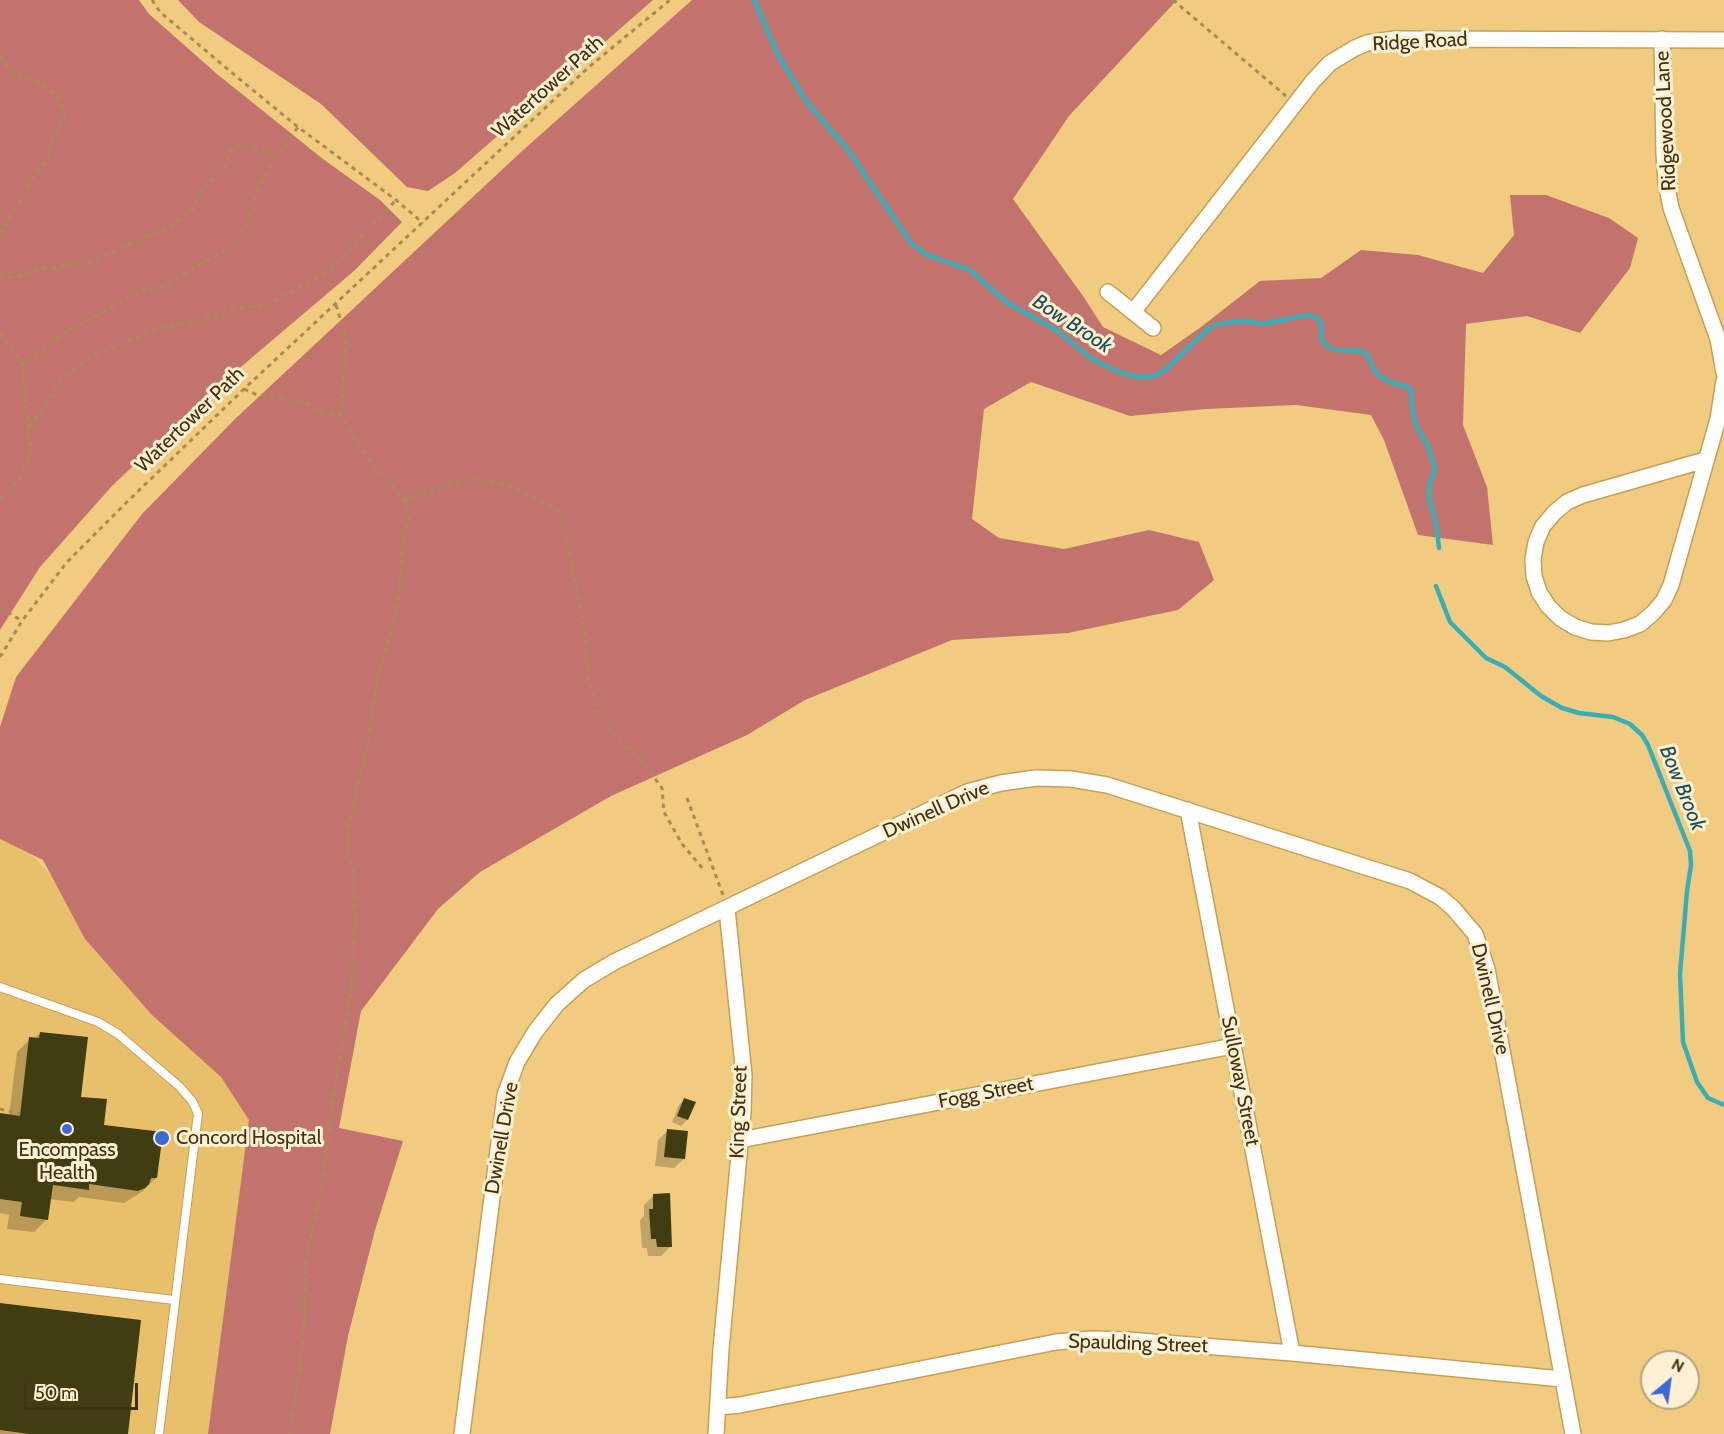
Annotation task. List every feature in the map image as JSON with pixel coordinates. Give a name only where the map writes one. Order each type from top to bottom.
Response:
[{"type":"street","name":"Ridgewood Lane","points":[[1662,39],[1664,156],[1669,200],[1718,339],[1724,373]]},
{"type":"street","name":"Ridge Road","points":[[1133,312],[1295,104],[1321,72],[1342,54],[1367,43],[1381,41],[1724,40]]},
{"type":"street","points":[[1108,292],[1153,328]]},
{"type":"street","points":[[1705,460],[1583,495],[1567,502],[1554,513],[1540,534],[1533,559],[1534,576],[1539,592],[1560,618],[1583,630],[1608,633],[1640,624],[1664,600],[1671,585],[1718,419],[1724,381]]},
{"type":"street","name":"Dwinell Drive","points":[[462,1434],[505,1095],[517,1062],[535,1032],[557,1004],[584,981],[614,962],[967,792],[1001,783],[1036,778],[1071,779],[1107,785],[1410,881],[1440,897],[1453,908],[1475,934],[1487,969],[1573,1434]]},
{"type":"street","name":"Sulloway Street","points":[[1188,810],[1292,1353]]},
{"type":"street","name":"King Street","points":[[716,1434],[719,1371],[744,1075],[727,909]]},
{"type":"street","name":"Fogg Street","points":[[740,1140],[1233,1046]]},
{"type":"street","name":"Spaulding Street","points":[[719,1407],[1056,1342],[1091,1339],[1292,1353],[1562,1379]]},
{"type":"lane","points":[[0,987],[98,1022],[118,1034],[180,1087],[192,1101],[198,1113],[159,1434]]},
{"type":"lane","points":[[0,1279],[174,1300]]},
{"type":"path","points":[[152,0],[160,12],[298,127],[423,223]]},
{"type":"path","name":"Watertower Path","points":[[0,657],[22,621],[67,562],[244,388],[590,66],[670,0]]},
{"type":"path","points":[[1173,0],[1295,104]]},
{"type":"path","points":[[0,56],[12,72],[35,80],[55,94],[60,100],[65,116],[52,138],[48,158],[39,168],[0,234]]},
{"type":"path","points":[[24,364],[65,333],[144,289],[160,288],[233,246],[248,219],[261,183],[298,127]]},
{"type":"path","points":[[0,274],[14,278],[31,271],[91,262],[169,228],[193,209],[202,190],[227,165],[230,151],[244,142],[278,155]]},
{"type":"path","points":[[30,427],[65,375],[92,356],[159,328],[188,324],[233,309],[269,304],[328,272],[396,200]]},
{"type":"path","points":[[290,1434],[304,1334],[305,1264],[322,1185],[351,990],[355,926],[354,876],[348,851],[350,824],[367,747],[377,681],[398,605],[402,549],[410,514],[404,500],[360,448],[341,415],[346,339],[335,304]]},
{"type":"path","points":[[0,333],[24,364],[23,377],[31,452],[19,480],[0,499]]},
{"type":"path","points":[[244,388],[255,394],[305,402],[322,413],[341,415]]},
{"type":"path","points":[[404,500],[473,478],[508,484],[557,509],[567,540],[585,634],[587,674],[598,711],[614,736],[640,760],[662,788],[664,812],[681,844],[703,869]]},
{"type":"path","points":[[0,607],[22,621]]},
{"type":"path","points":[[687,798],[727,909]]},
{"type":"path","points":[[0,1109],[20,1114]]},
{"type":"shaded area","points":[[0,0],[139,0],[149,14],[217,74],[323,159],[380,200],[402,222],[355,270],[209,394],[112,486],[40,567],[0,630]]},
{"type":"shaded area","points":[[178,0],[653,0],[455,173],[428,191],[407,187],[321,104],[199,22]]},
{"type":"shaded area","points":[[692,0],[1177,0],[1069,116],[1013,199],[1103,327],[1161,355],[1260,281],[1321,278],[1361,250],[1418,255],[1483,273],[1514,235],[1510,195],[1546,195],[1609,218],[1638,238],[1630,268],[1580,333],[1527,316],[1466,324],[1463,425],[1487,487],[1493,545],[1418,535],[1384,440],[1371,415],[1296,405],[1206,409],[1130,416],[1031,382],[984,409],[972,519],[999,538],[1064,549],[1149,530],[1199,542],[1214,580],[1178,610],[1068,633],[952,640],[805,700],[747,735],[611,796],[480,872],[438,909],[361,1011],[339,1128],[403,1141],[375,1230],[348,1336],[330,1434],[208,1434],[249,1120],[221,1077],[152,1015],[85,939],[43,860],[0,839],[0,727],[16,677],[142,514],[235,419],[521,152]]},
{"type":"shaded area","name":"Concord Hospital","points":[[0,821],[178,1012],[353,944],[282,1434],[0,1434]]},
{"type":"building","name":"Encompass Health","points":[[40,1032],[88,1037],[81,1097],[107,1099],[104,1125],[163,1132],[157,1178],[151,1178],[145,1188],[138,1191],[89,1184],[89,1190],[53,1185],[48,1220],[20,1216],[22,1202],[0,1199],[0,1113],[20,1116],[29,1037],[39,1038]]},
{"type":"building","points":[[684,1098],[696,1102],[688,1120],[677,1116]]},
{"type":"building","points":[[667,1129],[688,1131],[685,1159],[664,1157]]},
{"type":"building","points":[[670,1193],[672,1247],[657,1247],[656,1239],[651,1239],[649,1209],[653,1209],[653,1194]]},
{"type":"building","points":[[0,1303],[141,1320],[128,1434],[30,1434],[0,1430]]},
{"type":"waterway","name":"Bow Brook","points":[[754,0],[779,57],[806,101],[848,150],[911,243],[927,255],[970,270],[1006,302],[1056,330],[1092,359],[1121,373],[1140,377],[1155,376],[1166,369],[1207,330],[1217,324],[1244,321],[1263,324],[1307,315],[1320,321],[1323,342],[1328,347],[1336,350],[1362,351],[1381,377],[1408,387],[1412,391],[1415,424],[1428,446],[1435,469],[1429,486],[1429,498],[1436,523],[1439,548]]},
{"type":"waterway","name":"Bow Brook","points":[[1436,586],[1450,622],[1486,658],[1505,667],[1541,696],[1562,708],[1579,713],[1613,717],[1630,724],[1642,735],[1648,745],[1690,851],[1691,865],[1680,974],[1683,1042],[1697,1082],[1708,1098],[1724,1105]]},
{"type":"place","name":"Encompass Health","points":[[67,1129]]},
{"type":"place","name":"Concord Hospital","points":[[162,1138]]}]
